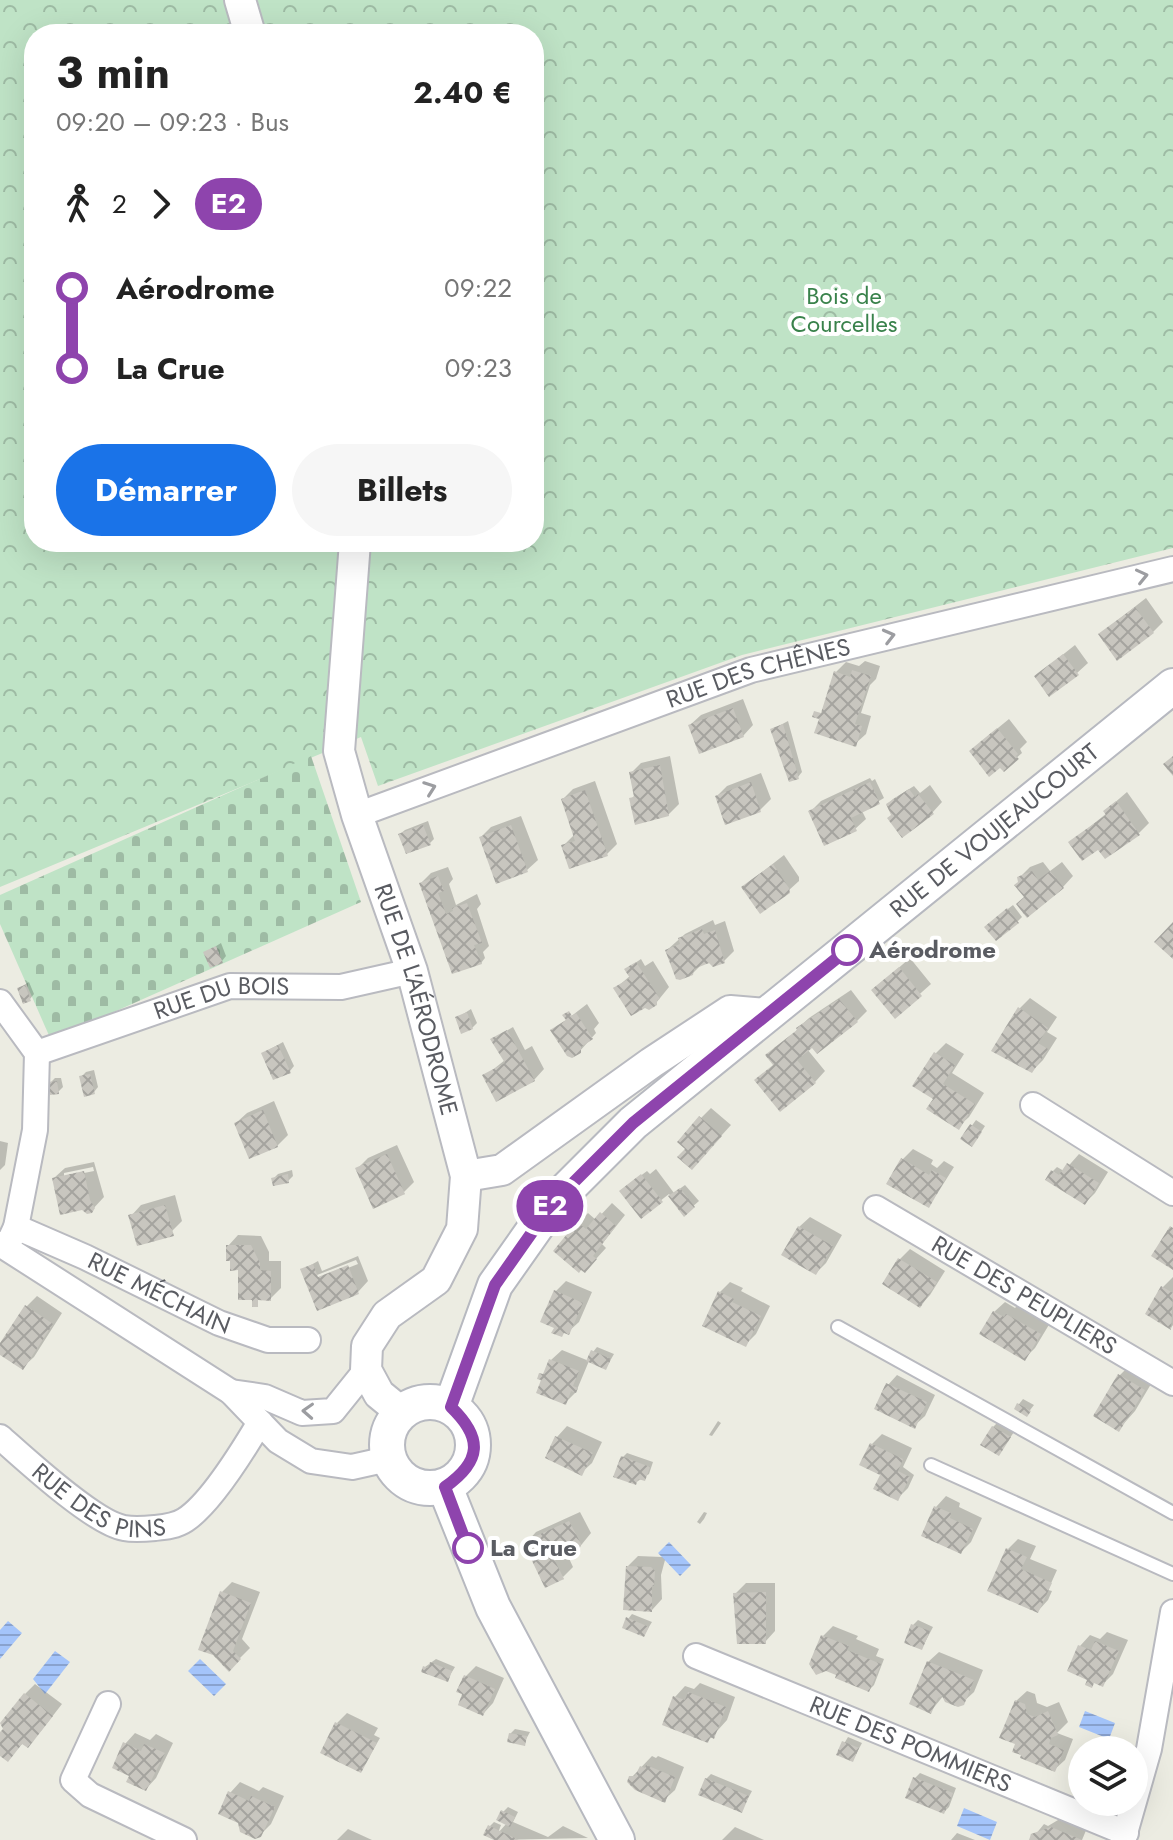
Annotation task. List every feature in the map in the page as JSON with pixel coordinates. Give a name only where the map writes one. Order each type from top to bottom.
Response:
[{"type":"main road","name":"RUE DE VOUJEAUCOURT","points":[[451,1407],[495,1285],[552,1204],[633,1123],[1173,686]]},
{"type":"main road","points":[[425,1401],[451,1407],[469,1424],[474,1449],[465,1472],[445,1487],[422,1488],[401,1478],[388,1459],[386,1441],[391,1425],[401,1412],[425,1401]]},
{"type":"main road","points":[[445,1487],[493,1607],[617,1840]]},
{"type":"street","points":[[240,0],[247,24]]},
{"type":"street","name":"RUE DE L'AÉRODROME","points":[[354,552],[339,751],[357,815],[412,971],[466,1176],[462,1229],[436,1280],[387,1315],[367,1346],[366,1370]]},
{"type":"street","name":"RUE DES CHÊNES","points":[[357,815],[751,670],[1173,569]]},
{"type":"street","name":"RUE DU BOIS","points":[[37,1053],[230,986],[341,987],[412,971]]},
{"type":"street","points":[[0,1002],[37,1053],[35,1130],[6,1244]]},
{"type":"street","points":[[466,1176],[502,1170],[651,1063],[730,1011],[767,1014]]},
{"type":"street","points":[[1033,1105],[1173,1193]]},
{"type":"street","name":"RUE DES PEUPLIERS","points":[[876,1208],[1173,1383]]},
{"type":"street","name":"RUE MÉCHAIN","points":[[6,1244],[85,1257],[219,1323],[268,1340],[308,1340]]},
{"type":"street","name":"RUE MÉCHAIN","points":[[6,1244],[231,1392],[278,1441],[311,1461],[352,1467],[388,1459]]},
{"type":"street","points":[[366,1370],[379,1394],[401,1412]]},
{"type":"street","name":"RUE MÉCHAIN","points":[[231,1392],[265,1397],[302,1413],[333,1411],[366,1370]]},
{"type":"street","name":"RUE DES PINS","points":[[0,1437],[48,1479],[103,1520],[122,1528],[149,1529],[181,1523],[193,1514],[223,1477],[260,1422]]},
{"type":"street","points":[[1124,1836],[1149,1749],[1173,1612]]},
{"type":"street","name":"RUE DES POMMIERS","points":[[696,1656],[1124,1836]]},
{"type":"street","points":[[108,1704],[73,1780],[90,1795],[184,1840]]},
{"type":"lane","points":[[838,1327],[1173,1513]]},
{"type":"lane","points":[[931,1465],[1173,1574]]},
{"type":"green space","name":"Bois de Courcelles","points":[[0,0],[1173,0],[1173,548],[742,655],[378,786],[361,737],[0,887]]},
{"type":"green space","points":[[311,756],[361,902],[51,1040],[0,924],[0,895]]},
{"type":"water","points":[[669,1542],[691,1565],[680,1576],[658,1553]]},
{"type":"water","points":[[8,1621],[22,1633],[0,1659],[0,1630]]},
{"type":"water","points":[[55,1651],[70,1662],[45,1694],[33,1679]]},
{"type":"water","points":[[200,1659],[226,1684],[214,1696],[188,1671]]},
{"type":"water","points":[[1085,1711],[1115,1723],[1110,1736],[1079,1727]]},
{"type":"water","points":[[964,1808],[997,1822],[990,1840],[957,1826]]},
{"type":"building","points":[[1135,607],[1154,633],[1117,661],[1098,634]]},
{"type":"building","points":[[1063,654],[1079,675],[1049,697],[1034,676]]},
{"type":"building","points":[[852,670],[871,676],[855,724],[862,726],[856,747],[814,733],[819,719],[812,717],[814,711],[821,713],[834,671],[850,677]]},
{"type":"building","points":[[733,708],[744,737],[699,754],[688,725]]},
{"type":"building","points":[[783,724],[799,779],[789,782],[770,729]]},
{"type":"building","points":[[997,728],[1019,759],[1004,772],[1000,768],[989,777],[969,751]]},
{"type":"building","points":[[1173,756],[1173,776],[1163,764]]},
{"type":"building","points":[[660,765],[669,816],[635,825],[629,798],[634,797],[629,772]]},
{"type":"building","points":[[751,782],[761,812],[725,825],[715,796]]},
{"type":"building","points":[[870,782],[880,804],[851,818],[857,831],[824,846],[808,811]]},
{"type":"building","points":[[909,789],[915,797],[918,794],[934,814],[902,838],[887,818],[891,815],[886,804]]},
{"type":"building","points":[[585,790],[608,856],[569,869],[561,845],[575,841],[561,799]]},
{"type":"building","points":[[1116,801],[1140,835],[1105,859],[1098,850],[1082,861],[1068,842],[1106,815],[1103,811]]},
{"type":"building","points":[[423,825],[431,845],[406,854],[398,834]]},
{"type":"building","points":[[511,825],[528,872],[496,884],[479,837]]},
{"type":"building","points":[[773,864],[790,893],[760,914],[741,887]]},
{"type":"building","points":[[1032,871],[1038,880],[1050,871],[1064,888],[1027,918],[1016,904],[1024,897],[1014,885],[1018,882],[1017,877]]},
{"type":"building","points":[[438,876],[444,891],[438,893],[446,914],[453,911],[452,908],[467,903],[482,943],[474,945],[482,964],[452,974],[419,883]]},
{"type":"building","points":[[1007,908],[1019,923],[996,941],[984,927]]},
{"type":"building","points":[[1173,922],[1173,959],[1154,942]]},
{"type":"building","points":[[702,929],[704,934],[715,930],[725,963],[713,967],[709,963],[694,969],[693,975],[676,979],[665,950],[680,944],[678,938]]},
{"type":"building","points":[[216,946],[223,963],[210,968],[203,952]]},
{"type":"building","points":[[636,962],[660,999],[649,1010],[645,1008],[631,1016],[613,988],[630,978],[624,969]]},
{"type":"building","points":[[899,967],[922,996],[895,1019],[871,990]]},
{"type":"building","points":[[25,985],[31,1001],[23,1004],[17,988]]},
{"type":"building","points":[[839,999],[858,1022],[817,1054],[812,1048],[797,1060],[816,1083],[780,1112],[754,1080],[773,1065],[765,1055],[796,1028]]},
{"type":"building","points":[[1018,1007],[1048,1028],[1038,1043],[1048,1049],[1032,1073],[991,1051]]},
{"type":"building","points":[[569,1011],[572,1016],[576,1013],[593,1039],[572,1058],[567,1056],[550,1030],[566,1020],[562,1015]]},
{"type":"building","points":[[467,1012],[473,1029],[461,1034],[455,1017]]},
{"type":"building","points":[[507,1030],[535,1081],[496,1102],[482,1075],[505,1063],[490,1039]]},
{"type":"building","points":[[278,1045],[291,1073],[273,1080],[261,1053]]},
{"type":"building","points":[[934,1052],[955,1065],[943,1084],[975,1104],[959,1130],[926,1109],[933,1099],[912,1086]]},
{"type":"building","points":[[90,1074],[95,1094],[84,1097],[79,1076]]},
{"type":"building","points":[[57,1081],[59,1094],[50,1095],[48,1082]]},
{"type":"building","points":[[263,1110],[278,1147],[249,1159],[234,1123]]},
{"type":"building","points":[[699,1116],[722,1136],[692,1170],[677,1157],[685,1149],[677,1142]]},
{"type":"building","points":[[970,1124],[982,1132],[972,1147],[960,1139]]},
{"type":"building","points":[[387,1154],[405,1194],[373,1209],[355,1168]]},
{"type":"building","points":[[901,1158],[929,1175],[932,1170],[946,1178],[929,1208],[886,1184]]},
{"type":"building","points":[[1067,1163],[1099,1183],[1085,1205],[1045,1180],[1051,1170],[1059,1175]]},
{"type":"building","points":[[84,1171],[90,1200],[95,1208],[87,1214],[82,1210],[60,1215],[52,1178]]},
{"type":"building","points":[[288,1174],[289,1183],[273,1186],[271,1178]]},
{"type":"building","points":[[641,1174],[663,1202],[641,1219],[619,1191]]},
{"type":"building","points":[[680,1188],[695,1207],[684,1217],[668,1196]]},
{"type":"building","points":[[165,1205],[174,1236],[137,1246],[128,1215]]},
{"type":"building","points":[[600,1212],[616,1226],[593,1256],[597,1259],[585,1273],[581,1270],[579,1273],[553,1251],[577,1222],[586,1229]]},
{"type":"building","points":[[798,1226],[833,1246],[816,1275],[781,1255]]},
{"type":"building","points":[[1170,1226],[1173,1228],[1173,1270],[1151,1256]]},
{"type":"building","points":[[226,1245],[251,1245],[260,1270],[271,1271],[271,1301],[258,1300],[258,1307],[252,1307],[252,1300],[238,1300],[238,1270],[230,1271],[230,1261],[226,1261]]},
{"type":"building","points":[[898,1258],[937,1282],[920,1308],[882,1284]]},
{"type":"building","points":[[313,1264],[318,1277],[348,1265],[359,1294],[317,1311],[300,1269]]},
{"type":"building","points":[[1161,1286],[1173,1293],[1171,1330],[1145,1314]]},
{"type":"building","points":[[554,1290],[583,1303],[569,1335],[564,1333],[562,1337],[551,1333],[554,1328],[540,1322]]},
{"type":"building","points":[[718,1291],[734,1299],[732,1302],[761,1316],[746,1347],[702,1326]]},
{"type":"building","points":[[25,1305],[53,1324],[23,1370],[0,1355],[0,1343]]},
{"type":"building","points":[[993,1311],[1004,1317],[1006,1314],[1041,1334],[1025,1361],[979,1334]]},
{"type":"building","points":[[591,1350],[611,1359],[606,1370],[586,1361]]},
{"type":"building","points":[[549,1359],[579,1371],[573,1386],[578,1388],[576,1393],[571,1391],[566,1405],[536,1393],[541,1380],[537,1379],[539,1373],[543,1374]]},
{"type":"building","points":[[1118,1374],[1145,1390],[1119,1432],[1093,1416]]},
{"type":"building","points":[[886,1383],[927,1402],[915,1429],[874,1409]]},
{"type":"building","points":[[1017,1403],[1031,1411],[1027,1417],[1014,1409]]},
{"type":"building","points":[[992,1426],[1011,1437],[999,1456],[980,1445]]},
{"type":"building","points":[[555,1436],[593,1453],[582,1476],[545,1458]]},
{"type":"building","points":[[870,1443],[903,1459],[898,1471],[910,1477],[898,1501],[873,1489],[880,1475],[859,1465]]},
{"type":"building","points":[[621,1456],[650,1467],[645,1481],[638,1479],[636,1485],[613,1477]]},
{"type":"building","points":[[934,1506],[951,1513],[950,1518],[973,1529],[961,1554],[921,1536]]},
{"type":"building","points":[[569,1521],[581,1544],[579,1551],[566,1557],[560,1555],[555,1561],[564,1579],[545,1588],[523,1542]]},
{"type":"building","points":[[1006,1548],[1027,1557],[1021,1569],[1052,1583],[1038,1613],[987,1591]]},
{"type":"building","points":[[626,1566],[651,1567],[655,1571],[652,1612],[623,1610]]},
{"type":"building","points":[[220,1591],[251,1603],[233,1651],[241,1659],[229,1672],[213,1655],[198,1650]]},
{"type":"building","points":[[766,1592],[766,1644],[737,1644],[733,1593]]},
{"type":"building","points":[[626,1617],[649,1627],[644,1637],[622,1628]]},
{"type":"building","points":[[911,1624],[930,1631],[922,1650],[904,1643]]},
{"type":"building","points":[[821,1635],[881,1664],[869,1692],[826,1671],[816,1675],[809,1664]]},
{"type":"building","points":[[1095,1641],[1119,1651],[1103,1687],[1094,1683],[1092,1688],[1085,1685],[1087,1680],[1067,1671],[1078,1645],[1091,1650]]},
{"type":"building","points":[[927,1661],[974,1680],[964,1705],[958,1707],[945,1702],[942,1696],[931,1714],[909,1704]]},
{"type":"building","points":[[430,1662],[452,1671],[448,1682],[421,1672],[423,1666],[428,1668]]},
{"type":"building","points":[[464,1675],[495,1689],[483,1716],[458,1705],[462,1694],[456,1692]]},
{"type":"building","points":[[688,1692],[726,1707],[714,1739],[710,1737],[708,1743],[662,1725],[673,1696],[685,1700]]},
{"type":"building","points":[[24,1693],[53,1716],[28,1748],[22,1744],[8,1762],[0,1756],[0,1732],[3,1729],[0,1723]]},
{"type":"building","points":[[1015,1700],[1025,1704],[1027,1714],[1035,1717],[1048,1711],[1058,1735],[1051,1738],[1049,1744],[1064,1750],[1055,1772],[1020,1758],[1021,1755],[1012,1752],[1015,1744],[999,1738]]},
{"type":"building","points":[[335,1722],[377,1743],[361,1773],[320,1753]]},
{"type":"building","points":[[509,1733],[527,1736],[525,1746],[507,1742]]},
{"type":"building","points":[[842,1741],[859,1748],[853,1762],[836,1755]]},
{"type":"building","points":[[123,1742],[141,1751],[144,1744],[165,1753],[146,1791],[126,1782],[129,1776],[112,1768]]},
{"type":"building","points":[[646,1765],[675,1777],[665,1803],[635,1790],[627,1782],[629,1776],[635,1776],[640,1766],[645,1768]]},
{"type":"building","points":[[913,1777],[953,1793],[944,1814],[905,1798]]},
{"type":"building","points":[[705,1778],[749,1796],[742,1813],[698,1795]]},
{"type":"building","points":[[228,1791],[249,1801],[251,1796],[275,1807],[261,1837],[255,1839],[240,1832],[238,1823],[218,1814]]},
{"type":"building","points":[[501,1810],[515,1817],[510,1827],[496,1820]]},
{"type":"building","points":[[488,1825],[519,1840],[494,1840],[483,1835]]},
{"type":"building","points":[[1051,1827],[1082,1840],[1029,1840],[1031,1834]]},
{"type":"bus line","name":"E2","points":[[468,1548],[445,1487],[465,1472],[474,1449],[469,1424],[451,1407],[495,1285],[552,1204],[633,1123],[847,950]]},
{"type":"place","name":"Aérodrome","points":[[847,950]]},
{"type":"place","name":"La Crue","points":[[468,1548]]}]
